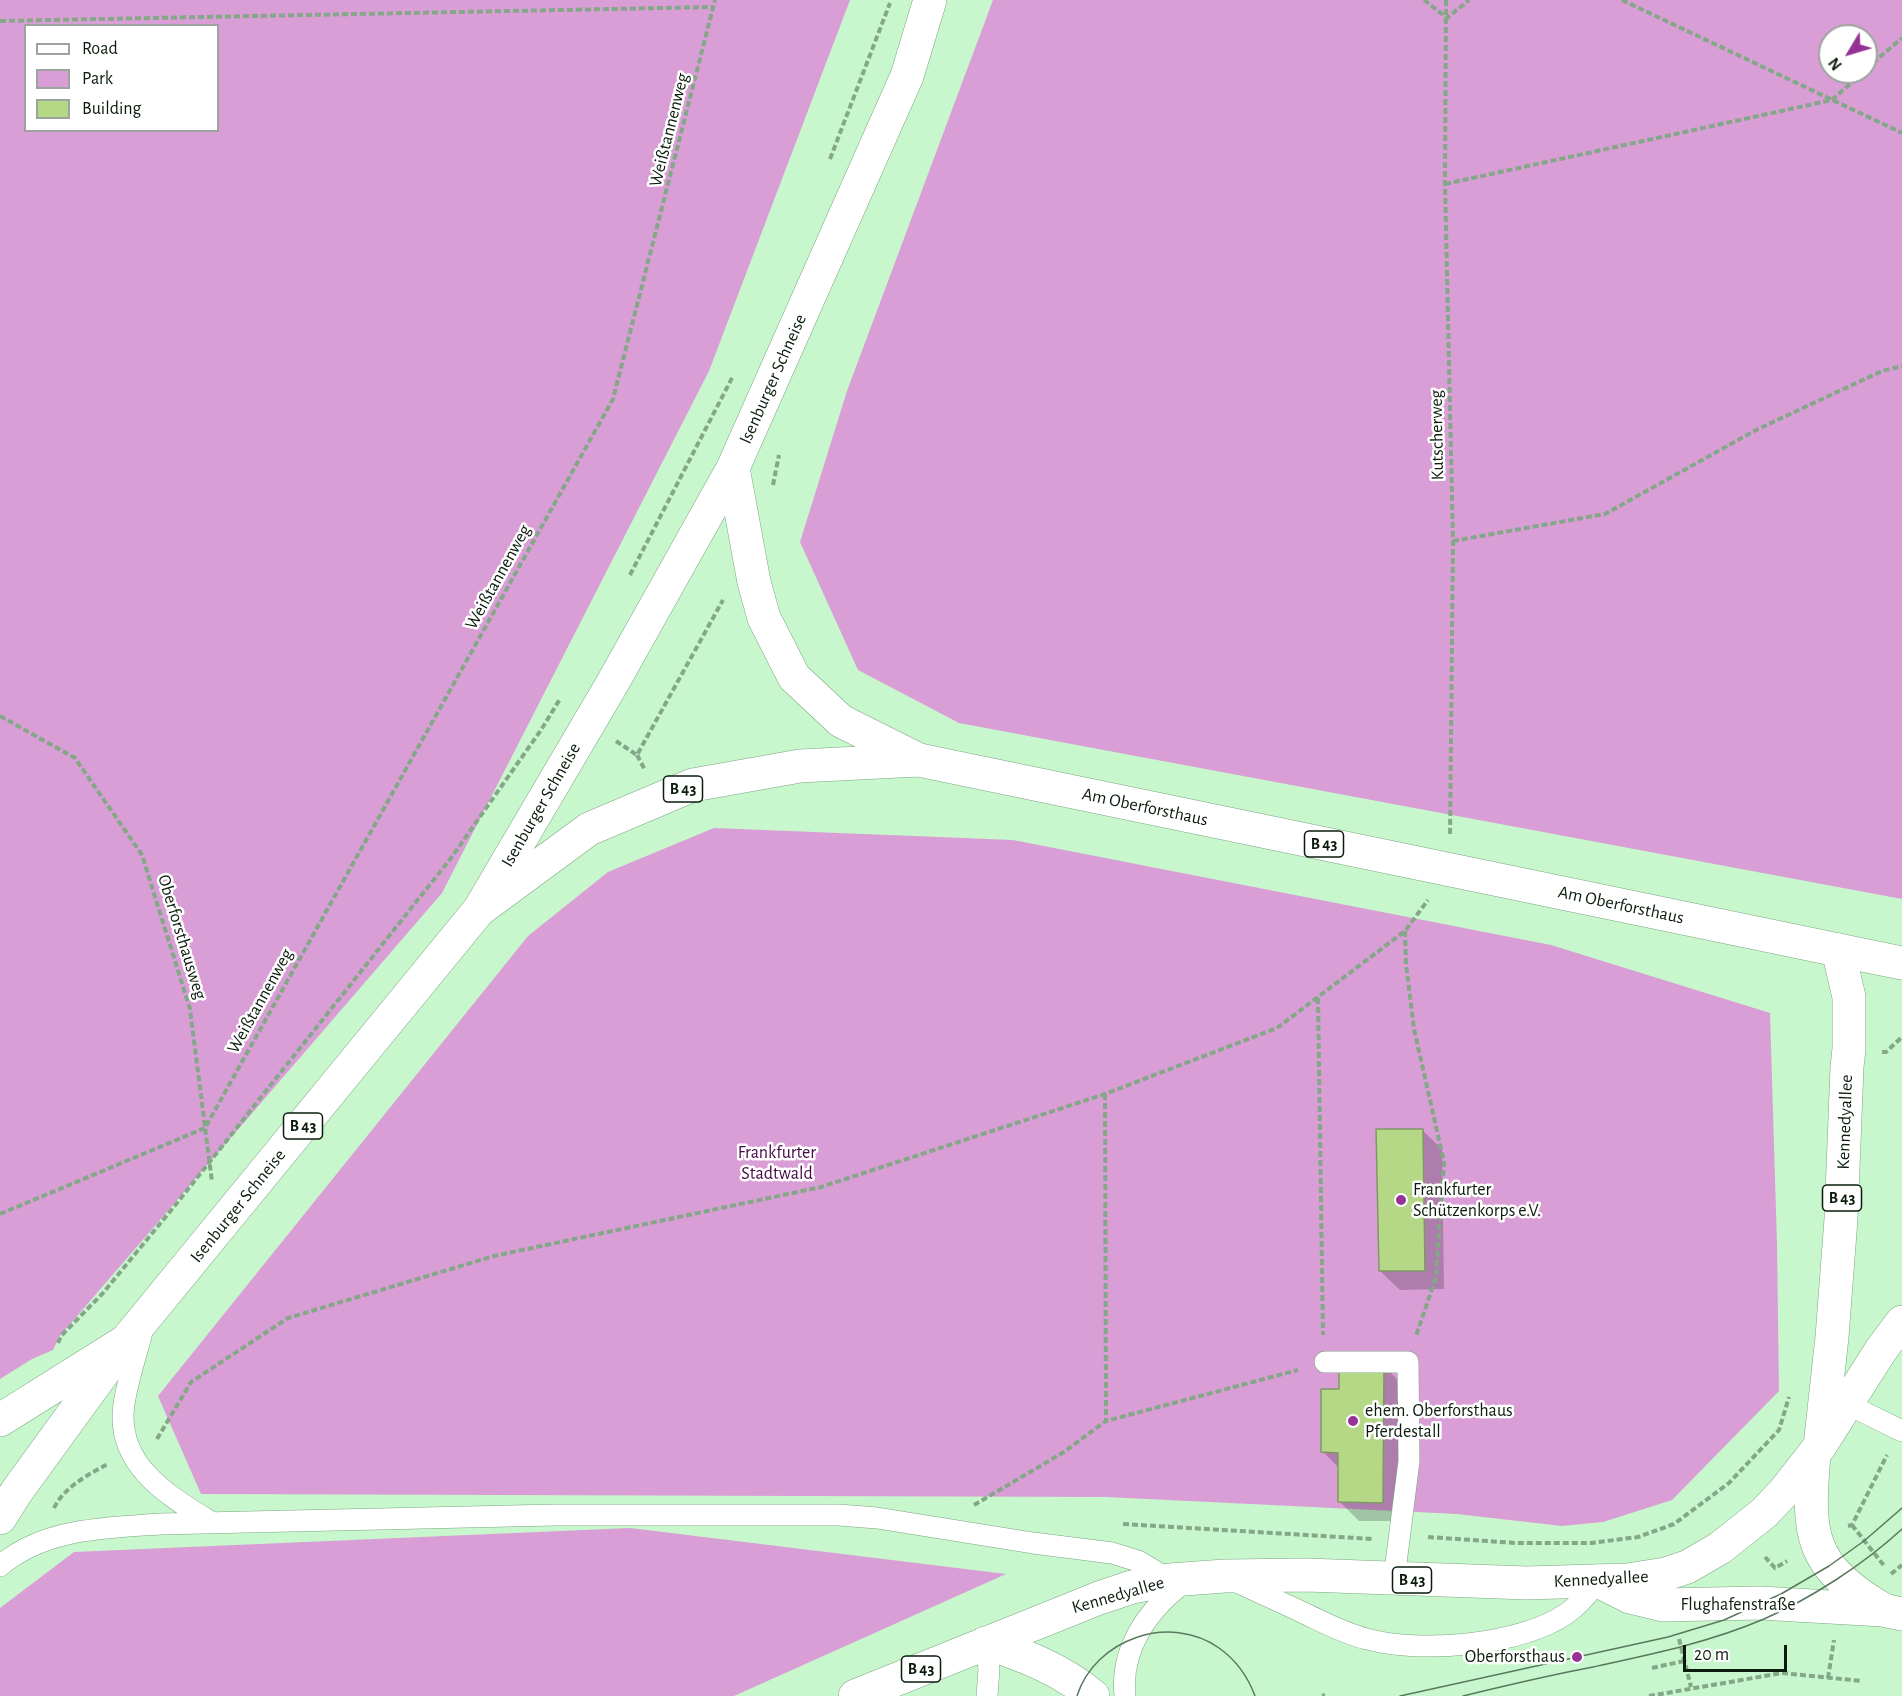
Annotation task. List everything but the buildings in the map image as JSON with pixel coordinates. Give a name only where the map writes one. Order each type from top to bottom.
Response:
[{"type":"main road","name":"Isenburger Schneise","points":[[0,1518],[17,1491],[136,1330],[480,909],[589,723],[733,468],[907,76],[930,0]]},
{"type":"main road","points":[[733,468],[754,582],[764,618],[794,677],[841,722],[920,760]]},
{"type":"main road","name":"Am Oberforsthaus","points":[[480,909],[589,829],[693,785],[800,766],[920,760],[1838,950]]},
{"type":"main road","name":"B 43","points":[[1838,950],[1902,963]]},
{"type":"main road","name":"Kennedyallee","points":[[855,1696],[1099,1598],[1132,1587],[1181,1579],[1225,1576],[1307,1575],[1527,1583],[1598,1581],[1665,1574],[1704,1558],[1720,1548],[1764,1513],[1817,1450],[1832,1337],[1841,1220],[1849,1049],[1849,997],[1838,950]]},
{"type":"main road","name":"B 43","points":[[1817,1450],[1881,1350],[1902,1322]]},
{"type":"main road","points":[[0,1420],[136,1330]]},
{"type":"main road","name":"Flughafenstraße","points":[[1817,1450],[1810,1498],[1811,1522],[1820,1551],[1843,1583],[1893,1612]]},
{"type":"main road","name":"Flughafenstraße","points":[[1598,1581],[1630,1597],[1663,1605],[1760,1604],[1893,1612]]},
{"type":"main road","points":[[986,1643],[1010,1650],[1047,1666],[1078,1684],[1093,1696]]},
{"type":"lane","points":[[136,1330],[124,1405],[128,1443],[140,1467],[151,1480],[177,1502],[211,1522]]},
{"type":"lane","points":[[1325,1362],[1408,1362],[1409,1461],[1394,1579]]},
{"type":"lane","points":[[1847,1404],[1900,1431]]},
{"type":"lane","points":[[0,1566],[31,1547],[58,1536],[99,1528],[211,1522],[555,1515],[839,1515],[867,1517],[1033,1544],[1112,1553],[1181,1579],[1161,1600],[1140,1630],[1126,1664],[1125,1696]]},
{"type":"lane","points":[[1225,1576],[1364,1639],[1422,1646],[1457,1645],[1492,1640],[1542,1627],[1582,1601],[1598,1581]]},
{"type":"lane","points":[[986,1643],[989,1676],[987,1696]]},
{"type":"path","name":"Weißtannenweg","points":[[205,1128],[613,399],[715,0]]},
{"type":"path","points":[[826,168],[892,0]]},
{"type":"path","points":[[1424,0],[1447,18],[1469,0]]},
{"type":"path","name":"Kutscherweg","points":[[1446,0],[1445,184],[1453,541],[1450,870]]},
{"type":"path","points":[[1622,0],[1902,133]]},
{"type":"path","points":[[0,21],[714,6]]},
{"type":"path","points":[[1878,59],[1902,38]]},
{"type":"path","points":[[1445,184],[1832,100],[1850,84]]},
{"type":"path","points":[[1453,541],[1605,514],[1756,430],[1882,371],[1902,366]]},
{"type":"path","points":[[629,578],[736,369]]},
{"type":"path","points":[[558,703],[637,755],[729,590],[754,582]]},
{"type":"path","points":[[54,1351],[61,1336],[103,1293],[451,858],[563,694]]},
{"type":"path","name":"Oberforsthausweg","points":[[0,716],[75,758],[142,855],[190,1009],[218,1231]]},
{"type":"path","points":[[159,1438],[191,1382],[288,1318],[494,1256],[821,1187],[1105,1094],[1277,1028],[1406,931],[1450,870]]},
{"type":"path","points":[[1406,931],[1406,964],[1414,1029],[1444,1161],[1436,1277],[1408,1362]]},
{"type":"path","points":[[978,1510],[967,1509],[1064,1452],[1106,1421],[1325,1362],[1322,1302],[1318,997]]},
{"type":"path","points":[[1105,1094],[1106,1421]]},
{"type":"path","points":[[0,1214],[205,1128]]},
{"type":"path","points":[[1877,1559],[1852,1525],[1900,1431]]},
{"type":"path","points":[[58,1536],[52,1512],[61,1498],[85,1476]]},
{"type":"path","points":[[1116,1524],[1399,1540],[1427,1537],[1516,1544],[1591,1543],[1638,1537],[1674,1524],[1729,1483]]},
{"type":"path","points":[[1711,1497],[1716,1502]]},
{"type":"path","points":[[1765,1557],[1775,1568],[1791,1559]]},
{"type":"path","points":[[1891,1574],[1902,1565]]},
{"type":"path","points":[[1828,1678],[1836,1631]]},
{"type":"path","points":[[1678,1634],[1691,1687]]},
{"type":"path","points":[[1652,1668],[1684,1661]]},
{"type":"path","points":[[1649,1696],[1782,1673],[1862,1681]]},
{"type":"green space","points":[[0,0],[850,0],[709,371],[442,893],[59,1337],[53,1350],[32,1359],[0,1379]]},
{"type":"green space","points":[[993,0],[1902,0],[1902,899],[959,723],[858,670],[800,542],[847,391]]},
{"type":"green space","name":"Frankfurter Stadtwald","points":[[714,828],[1013,840],[1551,945],[1770,1013],[1779,1391],[1672,1500],[1603,1522],[1562,1526],[1457,1514],[1106,1497],[201,1494],[158,1396],[528,936],[608,872]]},
{"type":"green space","points":[[630,1528],[1006,1574],[734,1696],[0,1696],[0,1608],[74,1552]]},
{"type":"tram line","points":[[1400,1696],[1668,1637],[1724,1620],[1781,1594],[1829,1566],[1864,1541],[1902,1508]]},
{"type":"tram line","points":[[1463,1696],[1700,1642],[1743,1627],[1782,1611],[1819,1591],[1871,1555],[1902,1529]]},
{"type":"tram line","points":[[1077,1696],[1086,1676],[1100,1660],[1117,1647],[1136,1638],[1157,1633],[1179,1633],[1200,1638],[1219,1648],[1241,1669],[1255,1696]]},
{"type":"place","name":"Frankfurter Schützenkorps e.V.","points":[[1401,1200]]},
{"type":"place","name":"ehem. Oberforsthaus Pferdestall","points":[[1353,1421]]},
{"type":"place","name":"Oberforsthaus","points":[[1577,1657]]}]
